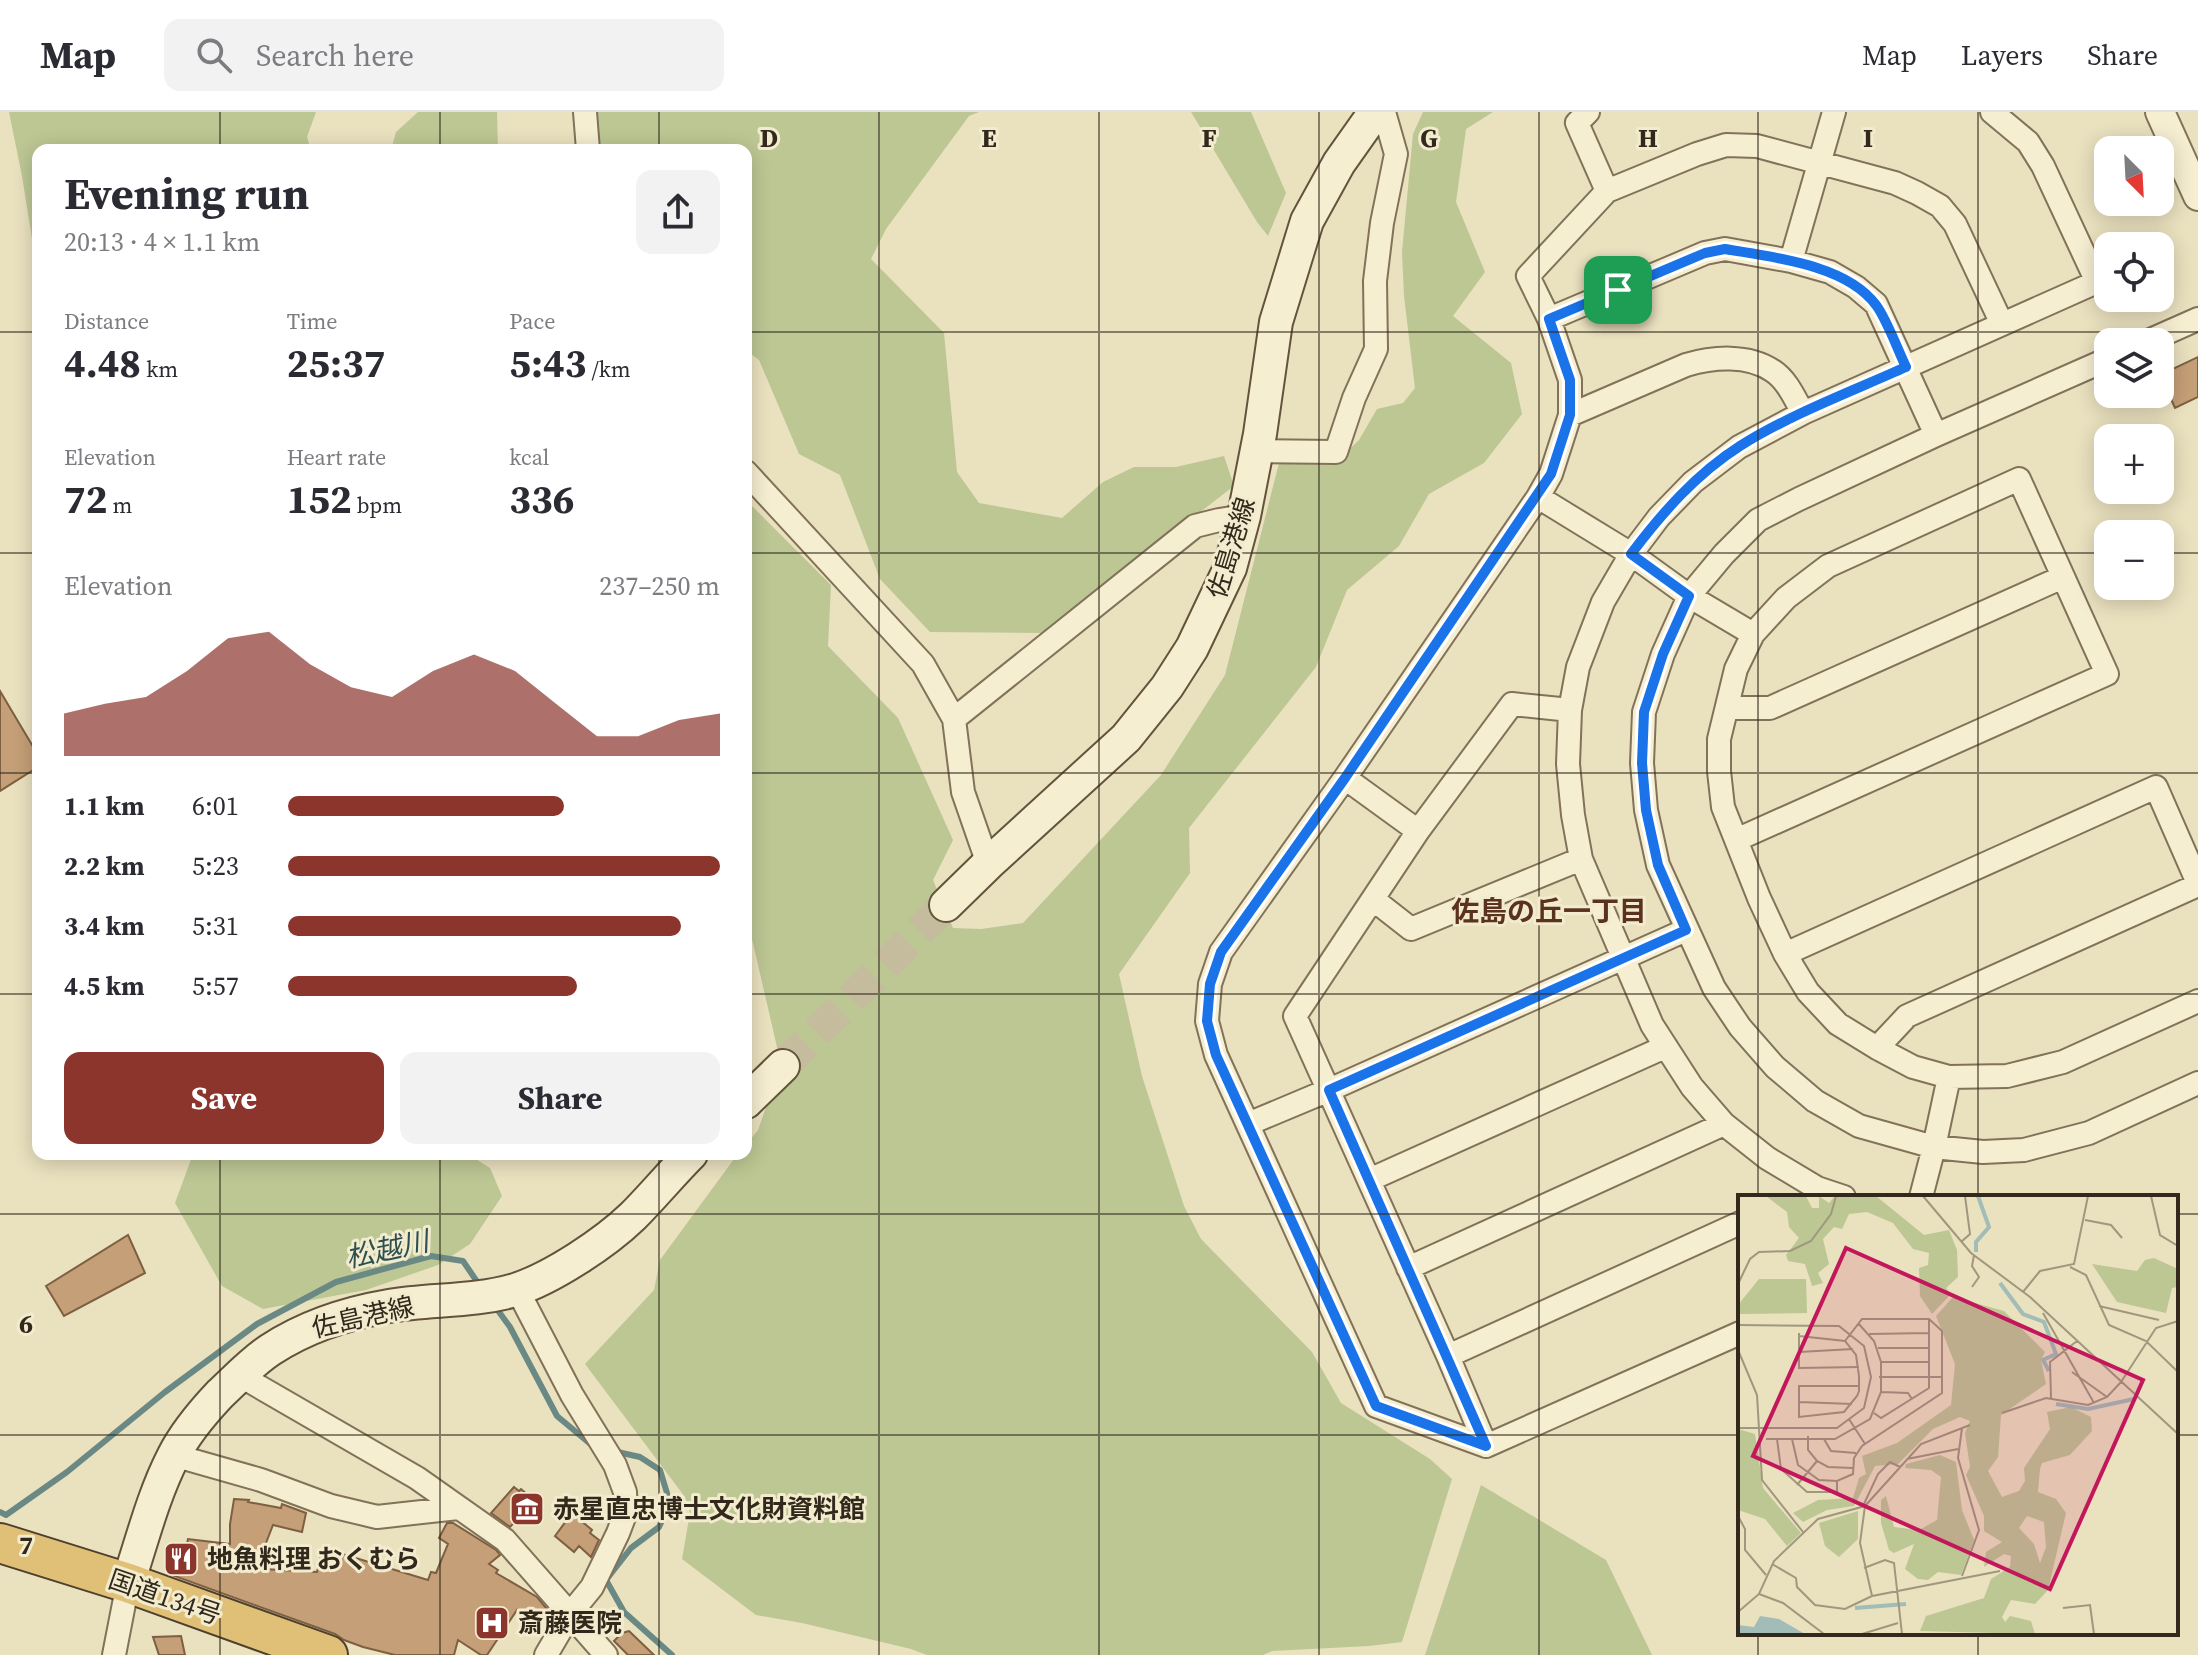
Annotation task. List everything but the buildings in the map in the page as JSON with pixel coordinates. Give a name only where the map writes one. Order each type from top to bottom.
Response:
[{"type":"highway","name":"国道134号","points":[[0,1543],[128,1583],[328,1655]]},
{"type":"main road","name":"佐島港線","points":[[946,905],[1126,738],[1167,687],[1192,648],[1230,568],[1257,451],[1276,322],[1307,221],[1339,163],[1375,113]]},
{"type":"main road","points":[[752,1096],[783,1066]]},
{"type":"main road","name":"佐島港線","points":[[128,1583],[160,1484],[173,1455],[200,1415],[268,1351],[299,1333],[343,1317],[389,1306],[461,1300],[512,1290],[545,1276],[583,1255],[631,1218],[685,1160]]},
{"type":"street","points":[[585,112],[588,144]]},
{"type":"street","points":[[1588,112],[1577,123],[1607,191]]},
{"type":"street","points":[[1791,261],[1834,112]]},
{"type":"street","points":[[1992,112],[2028,142],[2094,265]]},
{"type":"street","points":[[2160,112],[2198,196]]},
{"type":"street","points":[[1257,451],[1336,452],[1354,398],[1376,349],[1375,281],[1382,223],[1396,154],[1375,113]]},
{"type":"street","points":[[1738,1334],[1486,1446],[1376,1406],[1216,1055],[1207,1021],[1210,984],[1221,952],[1345,778],[1551,474],[1570,415],[1570,380],[1549,319],[1528,276],[1607,191],[1726,145],[1757,146],[1895,183],[1940,206],[1955,224],[2002,324]]},
{"type":"street","points":[[1549,319],[1705,253],[1725,249],[1791,261],[1830,272],[1856,287],[1876,304],[1936,435]]},
{"type":"street","points":[[1829,1195],[1807,1192],[1724,1124],[1692,1087],[1652,1025],[1581,859],[1568,764],[1570,710],[1578,667],[1603,602],[1631,554],[1659,517],[1693,482],[1739,447],[1803,413],[2094,284]]},
{"type":"street","points":[[2174,330],[2198,319]]},
{"type":"street","points":[[1570,415],[1686,365],[1732,358],[1773,371],[1787,385],[1803,413]]},
{"type":"street","points":[[2094,365],[1936,435],[1758,520],[1689,596],[1663,654],[1644,712],[1642,763],[1646,810],[1658,865],[1686,930],[1714,988],[1740,1027],[1775,1067],[1815,1101],[1859,1126],[1934,1147],[1983,1152],[2024,1150],[2089,1133],[2198,1083]]},
{"type":"street","points":[[752,479],[923,664],[954,719],[963,792],[988,864]]},
{"type":"street","points":[[1736,840],[2107,674],[2019,479],[1828,566],[1786,598],[1753,634],[1736,669],[1719,739],[1723,807],[1736,840],[1785,954],[1808,992],[1838,1024],[1913,1067],[1949,1077],[2007,1076],[2063,1062],[2198,1001]]},
{"type":"street","points":[[1538,497],[1753,634]]},
{"type":"street","points":[[954,719],[1195,526],[1244,516]]},
{"type":"street","points":[[1727,708],[1770,708],[2063,577]]},
{"type":"street","points":[[1486,1446],[1295,1016],[1418,831],[1512,704],[1570,710]]},
{"type":"street","points":[[1345,778],[1418,831]]},
{"type":"street","points":[[1785,954],[2156,787],[2198,884],[1907,1016],[1877,1048]]},
{"type":"street","points":[[1374,900],[1411,929],[1581,859]]},
{"type":"street","points":[[1248,1124],[1686,930]]},
{"type":"street","points":[[1369,1180],[1665,1047]]},
{"type":"street","points":[[1922,1195],[1949,1077]]},
{"type":"street","points":[[1408,1268],[1724,1124]]},
{"type":"street","points":[[1448,1356],[1738,1224]]},
{"type":"street","points":[[512,1290],[543,1336],[572,1395],[615,1465],[625,1492],[626,1512],[592,1587],[570,1614],[546,1655]]},
{"type":"street","points":[[239,1375],[417,1478],[505,1540],[606,1655]]},
{"type":"street","points":[[173,1455],[261,1480],[331,1506],[377,1517],[458,1508]]},
{"type":"street","points":[[114,1655],[128,1583]]},
{"type":"green space","points":[[9,112],[316,112],[307,137],[309,144],[32,144],[32,239]]},
{"type":"green space","points":[[418,112],[497,112],[498,144],[393,144],[396,132]]},
{"type":"green space","points":[[595,112],[979,112],[969,116],[886,229],[871,259],[944,333],[957,472],[979,503],[1062,518],[1103,482],[1134,467],[1176,467],[1224,456],[1234,486],[1043,633],[930,632],[880,579],[840,475],[799,454],[759,360],[752,355],[752,144],[598,144]]},
{"type":"green space","points":[[1191,112],[1251,112],[1286,193],[1268,236],[1257,222]]},
{"type":"green space","points":[[1423,112],[1493,112],[1466,129],[1456,202],[1485,272],[1453,316],[1511,363],[1522,414],[1484,463],[1429,494],[1399,546],[1347,590],[1316,667],[1189,828],[1190,873],[1119,974],[1142,1076],[1184,1206],[1201,1239],[1312,1352],[1341,1403],[1430,1459],[1452,1479],[1402,1642],[1272,1651],[1263,1655],[927,1655],[802,1623],[756,1615],[682,1559],[690,1513],[685,1497],[585,1364],[654,1290],[660,1260],[734,1160],[752,1160],[752,1138],[758,1130],[778,1073],[777,1047],[752,939],[752,506],[831,585],[828,646],[898,718],[953,840],[933,880],[953,928],[981,929],[1023,923],[1161,775],[1225,675],[1279,463],[1333,465],[1359,440],[1377,409],[1403,403],[1415,388],[1402,252],[1413,134]]},
{"type":"green space","points":[[191,1160],[477,1160],[490,1168],[502,1196],[470,1244],[438,1265],[366,1290],[263,1309],[222,1286],[175,1203]]},
{"type":"green space","points":[[1481,1485],[1606,1560],[1652,1655],[1425,1655]]},
{"type":"waterway","name":"松越川","points":[[0,1512],[6,1515],[67,1472],[165,1392],[257,1324],[336,1282],[431,1256],[463,1261],[480,1286]]},
{"type":"waterway","name":"松越川","points":[[494,1305],[510,1327],[557,1416],[594,1447]]},
{"type":"waterway","name":"松越川","points":[[613,1451],[640,1457],[660,1470],[670,1503],[659,1527],[631,1548],[606,1580],[624,1612],[672,1655]]},
{"type":"tunnel","points":[[783,1066],[946,905]]},
{"type":"place","name":"赤星直忠博士文化財資料館","points":[[527,1509]]},
{"type":"place","name":"地魚料理 おくむら","points":[[181,1559]]},
{"type":"place","name":"斎藤医院","points":[[492,1623]]},
{"type":"district","name":"佐島の丘一丁目","points":[[1549,911]]},
{"type":"route","points":[[1725,249],[1791,261],[1830,272],[1856,287],[1876,304],[1906,367],[1803,413],[1739,447],[1693,482],[1659,517],[1631,554],[1689,596],[1663,654],[1644,712],[1642,763],[1646,810],[1658,865],[1686,930],[1329,1090],[1486,1446],[1376,1406],[1216,1055],[1207,1021],[1210,984],[1221,952],[1345,778],[1551,474],[1570,415],[1570,380],[1549,319],[1618,290],[1705,253],[1725,249]]}]
